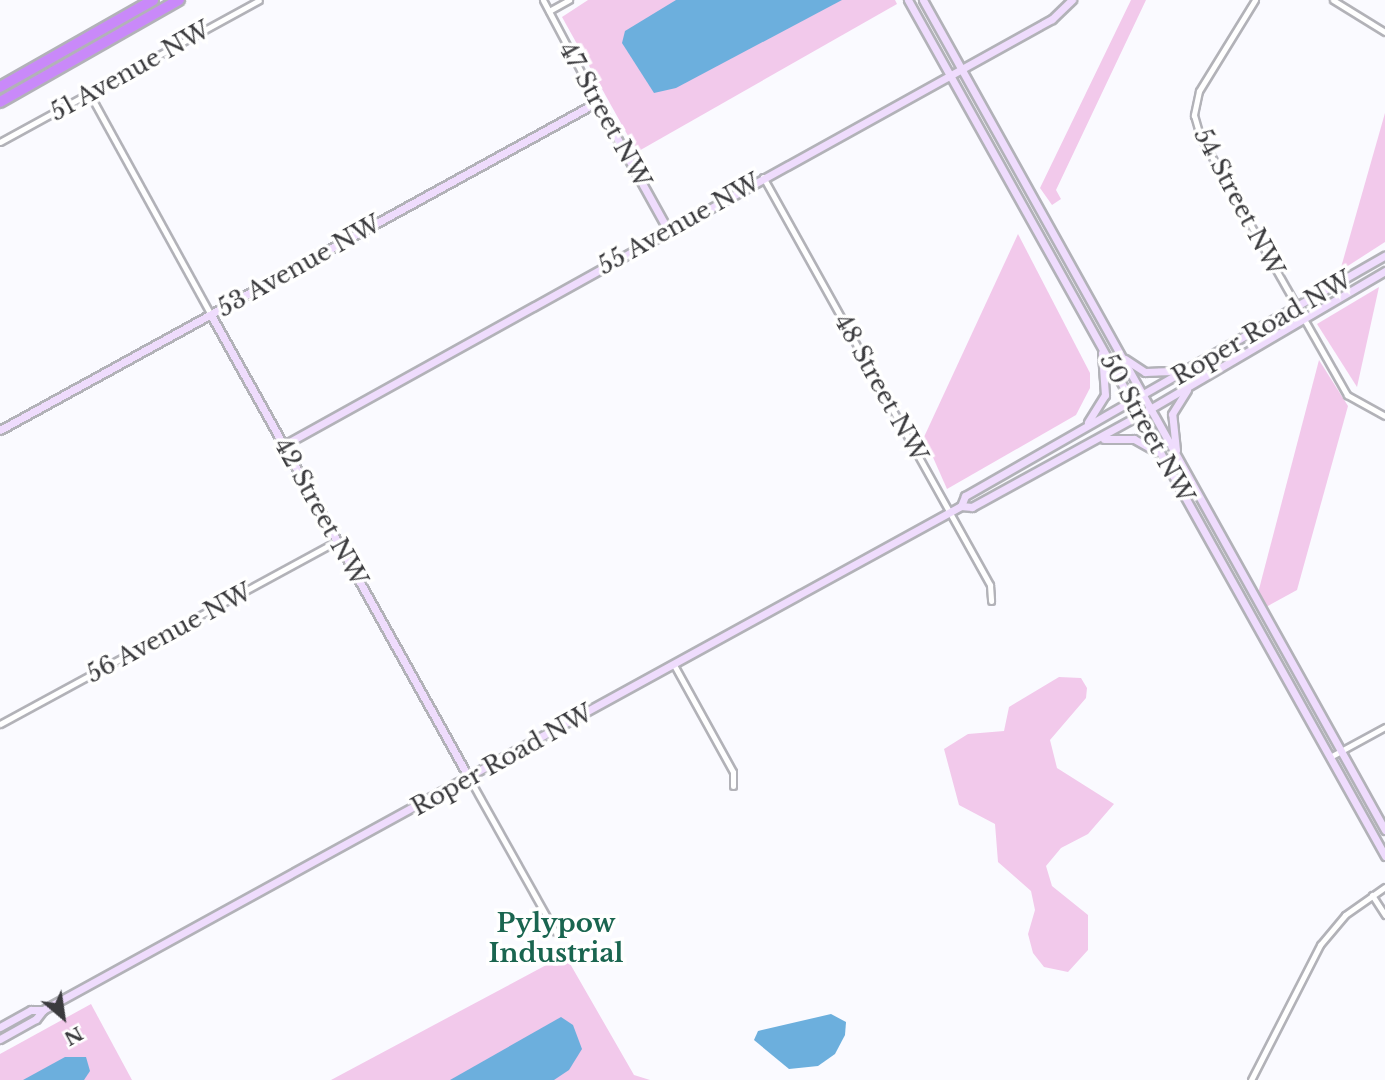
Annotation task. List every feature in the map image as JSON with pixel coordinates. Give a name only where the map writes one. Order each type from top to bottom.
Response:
[{"type":"highway","points":[[0,87],[153,0]]},
{"type":"highway","points":[[0,102],[179,0]]},
{"type":"main road","name":"50 Street NW","points":[[908,0],[1385,856]]},
{"type":"main road","name":"50 Street NW","points":[[923,0],[1385,830]]},
{"type":"main road","name":"55 Avenue NW","points":[[284,445],[1052,19],[1072,0]]},
{"type":"main road","name":"47 Street NW","points":[[597,102],[668,230]]},
{"type":"main road","name":"53 Avenue NW","points":[[0,430],[597,102]]},
{"type":"main road","name":"Roper Road NW","points":[[961,506],[965,496],[1297,310],[1385,255]]},
{"type":"main road","name":"Roper Road NW","points":[[0,1039],[36,1019],[43,1010],[950,512],[961,506],[972,507],[1150,410],[1304,322],[1385,271]]},
{"type":"main road","name":"42 Street NW","points":[[211,315],[469,778]]},
{"type":"main road","points":[[1080,430],[1100,409],[1105,395],[1101,345]]},
{"type":"main road","points":[[1119,352],[1145,372],[1189,370]]},
{"type":"main road","points":[[1178,458],[1172,414],[1189,387]]},
{"type":"main road","points":[[1090,442],[1113,436],[1134,439],[1145,442],[1166,462]]},
{"type":"main road","name":"Roper Road NW","points":[[0,1027],[31,1010],[43,1010]]},
{"type":"street","name":"51 Avenue NW","points":[[0,142],[259,0]]},
{"type":"street","name":"47 Street NW","points":[[543,0],[597,102]]},
{"type":"street","points":[[549,11],[569,0]]},
{"type":"street","name":"54 Street NW","points":[[1255,0],[1199,91],[1194,115],[1200,136],[1347,395],[1385,416]]},
{"type":"street","points":[[1333,0],[1385,32]]},
{"type":"street","name":"42 Street NW","points":[[89,93],[211,315]]},
{"type":"street","name":"48 Street NW","points":[[763,177],[990,585],[990,601]]},
{"type":"street","name":"56 Avenue NW","points":[[0,724],[337,541]]},
{"type":"street","points":[[674,665],[733,772],[733,786]]},
{"type":"street","points":[[1331,757],[1385,727]]},
{"type":"street","name":"42 Street NW","points":[[469,778],[555,932]]},
{"type":"street","points":[[1251,1080],[1320,945],[1345,915],[1385,887]]},
{"type":"street","points":[[1372,895],[1385,915]]},
{"type":"shaded area","points":[[588,0],[895,0],[897,4],[637,152],[562,17]]},
{"type":"shaded area","points":[[1131,0],[1146,0],[1056,190],[1061,199],[1052,205],[1040,188]]},
{"type":"shaded area","points":[[1385,113],[1385,242],[1340,271]]},
{"type":"shaded area","points":[[1018,234],[1090,373],[1090,388],[1076,415],[947,489],[924,437]]},
{"type":"shaded area","points":[[1379,287],[1357,387],[1317,324]]},
{"type":"shaded area","points":[[1319,360],[1348,406],[1297,590],[1266,607],[1258,593]]},
{"type":"shaded area","points":[[1059,677],[1081,678],[1087,688],[1086,698],[1050,740],[1057,768],[1114,804],[1088,834],[1061,848],[1046,866],[1052,886],[1088,915],[1088,950],[1068,972],[1044,967],[1033,953],[1028,934],[1035,910],[1031,891],[998,862],[995,824],[959,805],[944,749],[968,734],[1004,731],[1009,707]]},
{"type":"shaded area","points":[[565,955],[634,1075],[650,1080],[331,1080]]},
{"type":"shaded area","points":[[91,1004],[132,1080],[0,1080],[0,1054]]},
{"type":"water","points":[[676,0],[842,0],[676,88],[654,93],[622,43],[625,31]]},
{"type":"water","points":[[831,1014],[846,1022],[845,1035],[835,1054],[818,1066],[789,1069],[754,1040],[758,1031]]},
{"type":"water","points":[[561,1017],[573,1025],[582,1049],[569,1070],[554,1080],[450,1080]]},
{"type":"water","points":[[65,1057],[86,1057],[90,1071],[84,1080],[23,1080]]},
{"type":"district","name":"Pylypow Industrial","points":[[556,939]]}]
